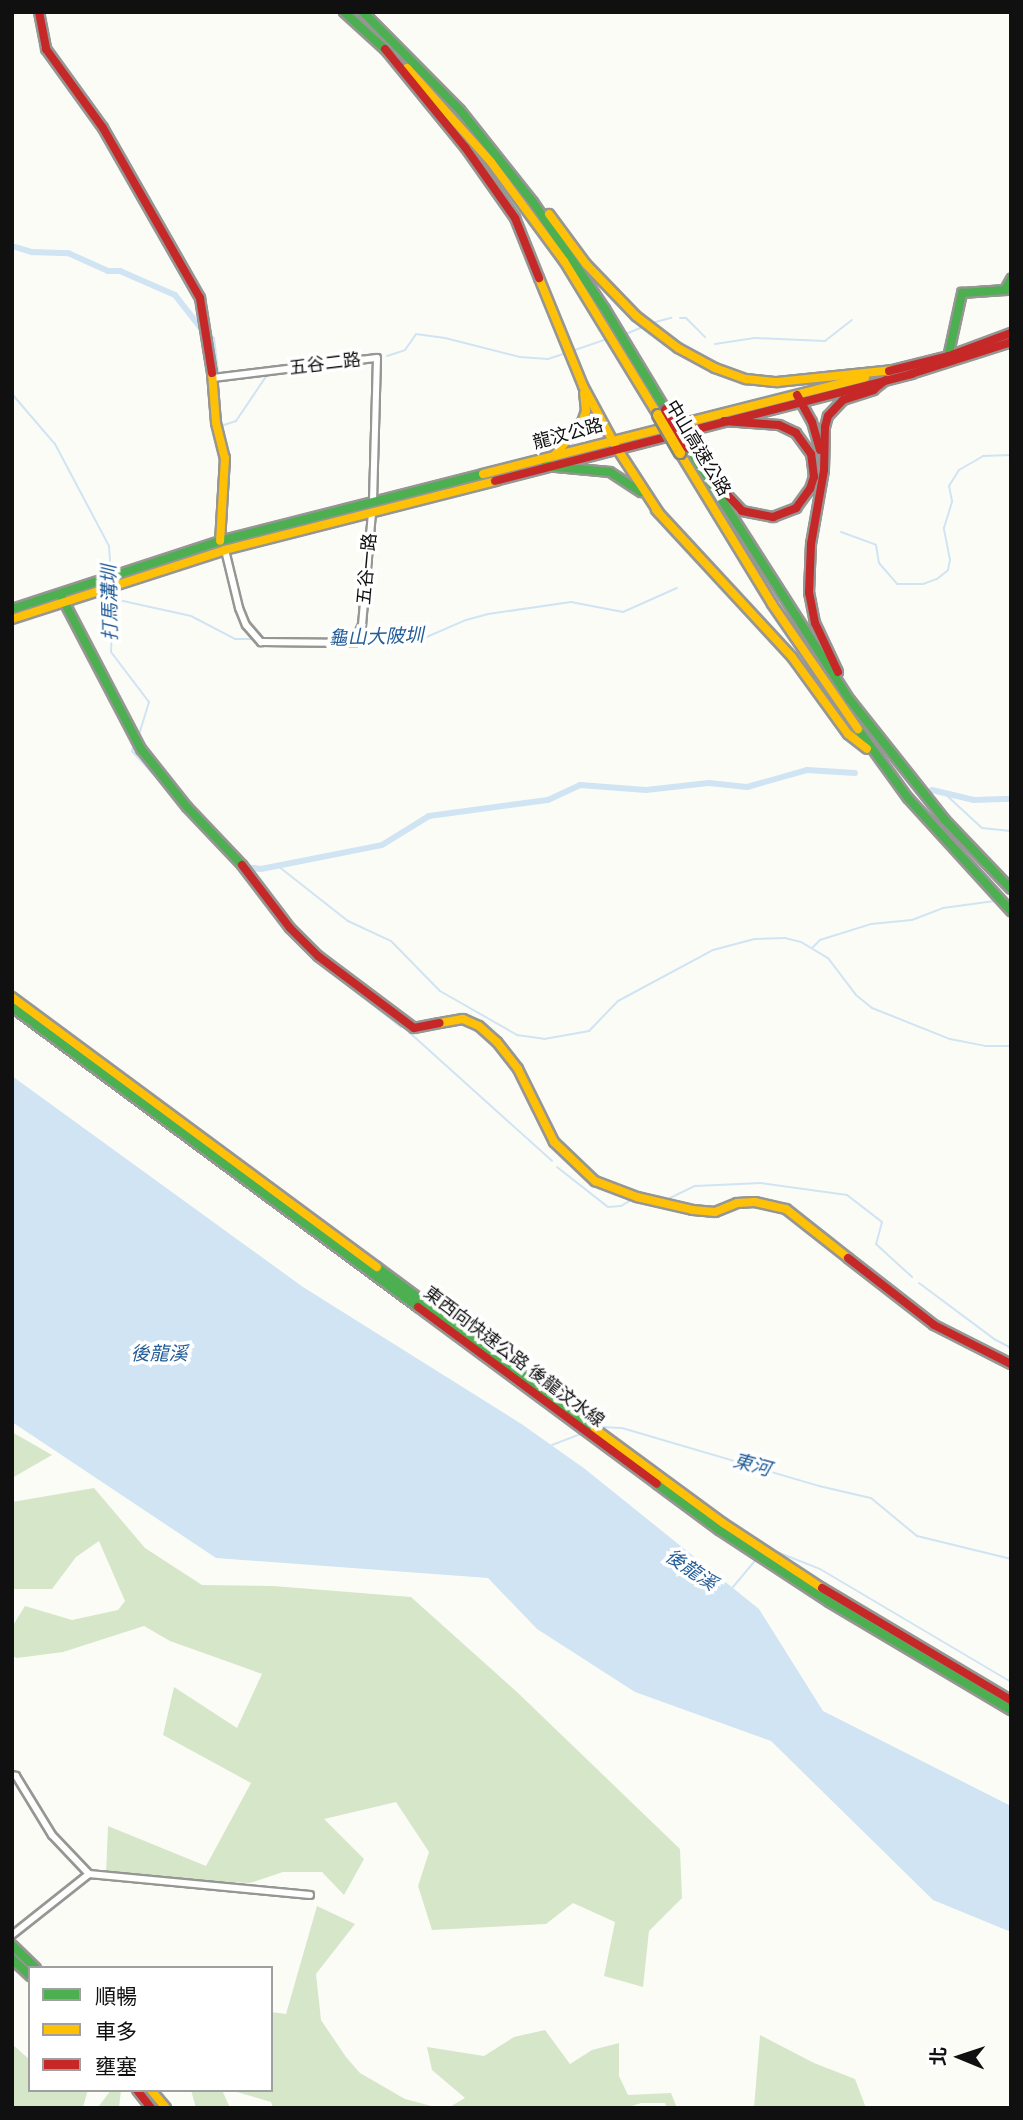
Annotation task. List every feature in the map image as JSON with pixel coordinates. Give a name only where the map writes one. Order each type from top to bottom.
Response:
[{"type":"main road","points":[[39,12],[46,49],[94,115],[172,244],[200,298],[218,378],[216,424],[225,458],[223,545]]},
{"type":"main road","name":"中山高速公路","points":[[344,12],[451,114],[528,211],[564,261],[662,413]]},
{"type":"main road","name":"中山高速公路","points":[[363,12],[460,110],[515,179],[605,309],[662,413],[806,657],[916,808],[1011,911]]},
{"type":"main road","points":[[385,49],[464,147],[515,218],[583,386],[615,444],[659,513]]},
{"type":"main road","points":[[515,179],[544,207],[586,264],[636,316],[678,348],[715,368],[746,379],[776,382],[894,370]]},
{"type":"main road","points":[[947,360],[962,293],[1005,290],[1011,279]]},
{"type":"main road","name":"龍汶公路","points":[[947,360],[1011,333]]},
{"type":"main road","name":"龍汶公路","points":[[373,506],[545,466],[615,444],[886,380],[910,370],[1011,342]]},
{"type":"main road","name":"龍汶公路","points":[[62,598],[223,545],[554,456],[724,421],[894,370],[910,370]]},
{"type":"main road","points":[[854,706],[816,623],[809,593],[811,544],[824,470],[825,427],[835,407],[886,380]]},
{"type":"main road","points":[[554,456],[582,422],[586,402],[583,386]]},
{"type":"main road","points":[[799,399],[812,422],[824,470]]},
{"type":"main road","points":[[702,470],[733,504],[761,517],[774,517],[790,512],[810,489],[814,464],[807,444],[796,433],[779,425],[724,421]]},
{"type":"main road","name":"中山高速公路","points":[[684,450],[702,470],[854,706],[945,820],[1011,889]]},
{"type":"main road","points":[[545,466],[610,472],[632,485],[792,657],[848,734],[877,757]]},
{"type":"main road","points":[[12,609],[62,598]]},
{"type":"main road","points":[[12,619],[62,598]]},
{"type":"main road","points":[[62,598],[141,749],[187,807],[251,874],[290,928],[318,956],[414,1028],[463,1020],[479,1026],[518,1069],[554,1142],[595,1181],[637,1197],[693,1210],[715,1212],[737,1203],[755,1202],[786,1209],[934,1325],[1011,1364]]},
{"type":"main road","points":[[12,989],[45,1015],[64,1035]]},
{"type":"main road","name":"東西向快速公路 後龍汶水線","points":[[12,998],[723,1523],[833,1595],[1011,1700]]},
{"type":"main road","name":"東西向快速公路 後龍汶水線","points":[[12,1009],[728,1537],[829,1602],[1011,1710]]},
{"type":"main road","points":[[12,1945],[34,1966]]},
{"type":"main road","points":[[12,1959],[28,1974]]},
{"type":"main road","points":[[139,2092],[151,2108]]},
{"type":"main road","points":[[152,2092],[166,2108]]},
{"type":"street","name":"五谷二路","points":[[218,378],[377,358],[373,506]]},
{"type":"street","name":"五谷一路","points":[[223,545],[239,608],[246,625],[261,642],[354,643],[362,625],[373,506]]},
{"type":"street","points":[[12,1775],[16,1776],[52,1835],[89,1874],[310,1895]]},
{"type":"street","points":[[12,1935],[89,1874]]},
{"type":"green space","points":[[12,1432],[52,1455],[12,1478]]},
{"type":"green space","points":[[94,1488],[145,1548],[202,1585],[273,1586],[411,1597],[517,1692],[680,1849],[682,1898],[649,1931],[643,1987],[604,1976],[615,1922],[573,1903],[546,1924],[432,1930],[418,1886],[429,1852],[396,1802],[324,1819],[364,1859],[344,1895],[322,1872],[283,1872],[250,1883],[106,1876],[108,1826],[206,1866],[251,1783],[163,1735],[174,1687],[237,1728],[262,1674],[170,1641],[144,1626],[63,1652],[17,1658],[12,1656],[12,1627],[25,1606],[72,1620],[118,1610],[125,1601],[99,1541],[76,1557],[52,1589],[12,1589],[12,1502]]},
{"type":"green space","points":[[317,1906],[355,1924],[316,1974],[321,2020],[360,2073],[405,2099],[439,2108],[273,2108],[271,2102],[237,2092],[273,2092],[273,2012],[286,2014]]},
{"type":"green space","points":[[545,2030],[570,2064],[592,2050],[619,2043],[619,2076],[628,2095],[671,2093],[677,2108],[667,2108],[665,2103],[641,2103],[626,2108],[448,2108],[465,2098],[432,2070],[427,2047],[484,2056],[514,2037]]},
{"type":"green space","points":[[760,2035],[814,2063],[855,2079],[866,2108],[754,2108]]},
{"type":"green space","points":[[12,2044],[28,2058],[28,2092],[87,2092],[83,2107],[99,2106],[110,2092],[121,2092],[119,2108],[12,2108]]},
{"type":"green space","points":[[192,2092],[223,2092],[230,2108],[196,2108]]},
{"type":"water","name":"後龍溪","points":[[12,1076],[303,1287],[523,1425],[585,1469],[759,1609],[823,1711],[1011,1806],[1011,1932],[933,1900],[771,1741],[635,1692],[537,1629],[488,1578],[216,1558],[12,1422]]},
{"type":"waterway","points":[[12,246],[32,252],[68,253],[108,271],[120,271],[175,295],[200,327]]},
{"type":"waterway","points":[[652,323],[671,318]]},
{"type":"waterway","points":[[680,318],[686,318],[705,337]]},
{"type":"waterway","points":[[715,344],[755,338],[825,341],[852,320]]},
{"type":"waterway","points":[[628,333],[643,327]]},
{"type":"waterway","points":[[208,333],[214,338],[218,373]]},
{"type":"waterway","points":[[387,356],[405,350],[416,334],[445,338],[520,357],[548,359],[563,354]]},
{"type":"waterway","points":[[575,350],[604,340]]},
{"type":"waterway","points":[[221,426],[236,421],[267,375]]},
{"type":"waterway","points":[[218,379],[218,394]]},
{"type":"waterway","name":"打馬溝圳","points":[[12,394],[55,444],[109,546],[111,574]]},
{"type":"waterway","name":"龜山大陂圳","points":[[841,532],[876,545],[879,563],[897,584],[923,584],[937,579],[948,570],[950,560],[944,528],[952,501],[949,486],[959,470],[983,456],[1011,455]]},
{"type":"waterway","name":"龜山大陂圳","points":[[358,639],[422,639],[466,620],[488,614],[571,602],[623,612],[677,588]]},
{"type":"waterway","name":"打馬溝圳","points":[[113,590],[111,652],[149,702],[138,737]]},
{"type":"waterway","name":"龜山大陂圳","points":[[114,599],[191,616],[235,639],[254,639]]},
{"type":"waterway","name":"龜山大陂圳","points":[[302,639],[352,639]]},
{"type":"waterway","name":"打馬溝圳","points":[[134,746],[132,751],[174,797]]},
{"type":"waterway","points":[[245,867],[261,869],[382,845],[429,816],[548,800],[580,785],[646,790],[709,783],[747,787],[807,770],[855,773]]},
{"type":"waterway","points":[[932,790],[974,800],[1011,799]]},
{"type":"waterway","points":[[943,792],[982,828],[1011,831]]},
{"type":"waterway","points":[[278,866],[348,921],[391,941],[440,991],[517,1035],[544,1039],[589,1031],[618,1001],[713,950],[755,939],[785,938],[801,942],[828,958],[856,995],[872,1008],[950,1039],[985,1046],[1011,1046]]},
{"type":"waterway","points":[[239,867],[272,910]]},
{"type":"waterway","points":[[813,947],[820,940],[871,924],[912,920],[943,908],[995,901]]},
{"type":"waterway","points":[[286,929],[315,960],[401,1027]]},
{"type":"waterway","points":[[410,1033],[552,1161]]},
{"type":"waterway","points":[[557,1167],[608,1207],[621,1206],[631,1200]]},
{"type":"waterway","points":[[642,1194],[668,1199],[695,1186],[761,1183],[847,1195],[882,1222],[876,1244],[912,1277]]},
{"type":"waterway","points":[[919,1283],[994,1339],[1011,1348]]},
{"type":"waterway","name":"東河","points":[[601,1427],[622,1428],[819,1486],[871,1498],[917,1536],[1011,1559]]},
{"type":"waterway","name":"東河","points":[[552,1445],[583,1433]]},
{"type":"waterway","points":[[777,1552],[820,1569],[1011,1682]]},
{"type":"waterway","points":[[733,1587],[756,1560]]},
{"type":"traffic: fast","points":[[344,12],[389,53]]},
{"type":"traffic: fast","points":[[363,12],[460,110],[533,202],[605,309],[666,410]]},
{"type":"traffic: fast","points":[[947,362],[962,293],[1005,290],[1011,279]]},
{"type":"traffic: fast","points":[[688,447],[850,700],[945,820],[1011,889]]},
{"type":"traffic: fast","points":[[545,466],[610,472],[641,492]]},
{"type":"traffic: fast","points":[[12,609],[220,541],[483,474]]},
{"type":"traffic: fast","points":[[61,596],[141,749],[187,807],[242,865]]},
{"type":"traffic: fast","points":[[858,729],[908,798],[1011,911]]},
{"type":"traffic: fast","points":[[12,1007],[418,1307]]},
{"type":"traffic: fast","points":[[377,1267],[595,1429]]},
{"type":"traffic: fast","points":[[657,1484],[719,1530],[829,1602],[1011,1710]]},
{"type":"traffic: fast","points":[[12,1945],[34,1966]]},
{"type":"traffic: fast","points":[[12,1959],[28,1974]]},
{"type":"traffic: slow","points":[[407,68],[491,162],[564,261],[658,415]]},
{"type":"traffic: slow","points":[[549,214],[586,264],[636,316],[678,348],[715,368],[746,379],[777,382],[893,370]]},
{"type":"traffic: slow","points":[[539,278],[583,386],[616,447],[659,513]]},
{"type":"traffic: slow","points":[[212,373],[216,423],[225,458],[220,541]]},
{"type":"traffic: slow","points":[[483,474],[865,377]]},
{"type":"traffic: slow","points":[[554,456],[582,422],[586,411],[584,393]]},
{"type":"traffic: slow","points":[[658,415],[680,453]]},
{"type":"traffic: slow","points":[[680,453],[772,604],[858,729]]},
{"type":"traffic: slow","points":[[12,619],[225,550],[495,481]]},
{"type":"traffic: slow","points":[[656,510],[792,657],[848,734],[867,749]]},
{"type":"traffic: slow","points":[[12,997],[377,1267]]},
{"type":"traffic: slow","points":[[440,1023],[463,1019],[479,1026],[497,1042],[518,1069],[554,1142],[595,1181],[637,1197],[693,1210],[715,1212],[737,1203],[755,1202],[786,1209],[848,1258]]},
{"type":"traffic: slow","points":[[595,1429],[723,1523],[822,1588]]},
{"type":"traffic: slow","points":[[153,2092],[166,2108]]},
{"type":"traffic: jam","points":[[39,12],[46,49],[103,128],[200,298],[212,373]]},
{"type":"traffic: jam","points":[[385,49],[465,147],[515,218],[539,278]]},
{"type":"traffic: jam","points":[[889,371],[949,356],[1011,333]]},
{"type":"traffic: jam","points":[[495,481],[911,374],[1011,342]]},
{"type":"traffic: jam","points":[[838,672],[815,623],[809,593],[811,544],[824,470],[825,427],[828,416],[843,400],[873,390],[886,380]]},
{"type":"traffic: jam","points":[[797,395],[812,422],[820,450]]},
{"type":"traffic: jam","points":[[666,410],[688,447]]},
{"type":"traffic: jam","points":[[718,485],[742,511],[773,517],[796,508],[810,489],[814,477],[811,454],[796,433],[779,425],[724,421]]},
{"type":"traffic: jam","points":[[242,865],[290,928],[318,956],[414,1028],[440,1023]]},
{"type":"traffic: jam","points":[[848,1258],[934,1325],[1011,1364]]},
{"type":"traffic: jam","points":[[418,1307],[657,1484]]},
{"type":"traffic: jam","points":[[822,1588],[1011,1700]]},
{"type":"traffic: jam","points":[[139,2092],[151,2108]]}]
